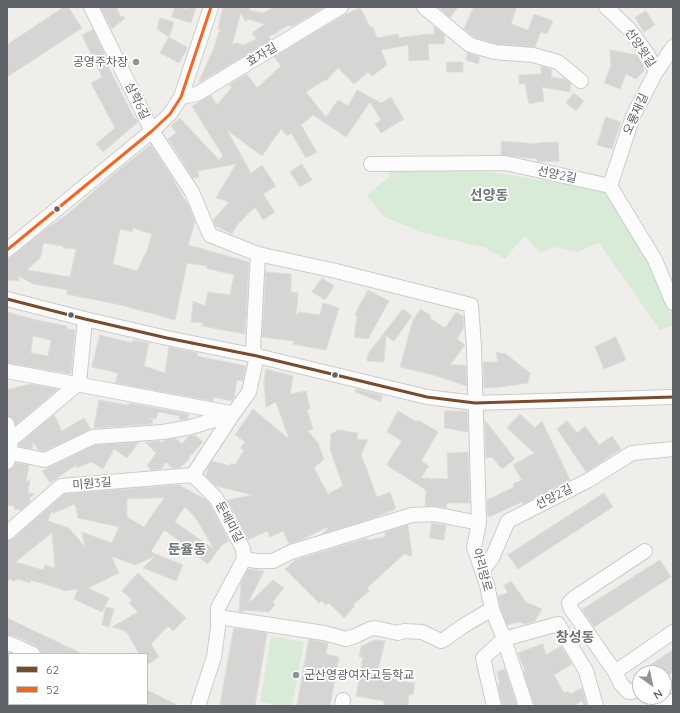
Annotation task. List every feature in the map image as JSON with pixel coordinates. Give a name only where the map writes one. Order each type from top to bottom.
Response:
[{"type":"street","name":"삼학6길","points":[[91,7],[152,131],[192,192],[210,235],[258,254]]},
{"type":"street","points":[[7,250],[152,131],[170,114],[181,97],[211,7]]},
{"type":"street","name":"효자길","points":[[181,97],[197,94],[341,7]]},
{"type":"street","points":[[424,7],[470,44],[495,52],[533,55],[558,62],[581,81]]},
{"type":"street","name":"선양윗길","points":[[606,7],[630,30],[648,55],[656,72]]},
{"type":"street","name":"오룡재길","points":[[610,186],[633,116],[656,72],[673,47]]},
{"type":"street","name":"선양2길","points":[[370,164],[505,163],[610,186]]},
{"type":"street","points":[[610,186],[655,260],[673,303]]},
{"type":"street","points":[[193,475],[249,392],[257,356],[253,350],[258,254]]},
{"type":"street","name":"아리랑로","points":[[258,254],[336,271],[471,305],[474,347],[479,523],[474,547],[483,570],[492,609],[504,639],[526,706]]},
{"type":"street","points":[[7,299],[85,319],[167,338],[257,356],[427,397],[475,404],[673,397]]},
{"type":"street","points":[[9,450],[78,384],[85,319]]},
{"type":"street","points":[[7,371],[233,414]]},
{"type":"street","points":[[9,450],[45,460],[93,437],[163,432],[191,427],[233,414]]},
{"type":"street","points":[[7,424],[9,450]]},
{"type":"street","name":"선양2길","points":[[483,570],[492,558],[508,521],[589,480],[632,453],[673,449]]},
{"type":"street","name":"미원3길","points":[[7,533],[61,486],[193,475]]},
{"type":"street","name":"둔배미길","points":[[193,475],[216,498],[243,549],[244,559],[218,608],[218,627],[214,657],[198,706]]},
{"type":"street","points":[[244,559],[273,561],[291,552],[412,515],[434,514],[479,523]]},
{"type":"street","points":[[632,692],[628,692],[621,684],[615,672],[571,609],[569,603],[574,598],[645,550]]},
{"type":"street","points":[[218,617],[324,633],[346,639],[375,628],[398,633],[404,631],[422,632],[441,641],[492,609]]},
{"type":"street","points":[[494,706],[483,658],[504,639],[558,624],[586,671],[596,706]]},
{"type":"street","points":[[615,672],[673,632]]},
{"type":"street","points":[[7,643],[31,653]]},
{"type":"street","points":[[654,706],[673,701]]},
{"type":"green space","points":[[388,169],[490,172],[610,191],[668,297],[673,312],[673,325],[660,330],[599,243],[578,252],[554,247],[540,253],[525,235],[505,259],[486,248],[420,232],[383,216],[367,195],[389,177]]},
{"type":"green space","points":[[271,636],[304,642],[292,706],[260,702]]},
{"type":"green space","points":[[7,649],[17,653],[8,653],[8,705],[64,705],[7,706]]},
{"type":"building","points":[[64,7],[68,7],[82,28],[7,77],[7,45]]},
{"type":"building","points":[[100,7],[116,7],[121,17],[123,16],[125,18],[112,29]]},
{"type":"building","points":[[175,7],[187,9],[188,7],[196,7],[191,23],[172,17]]},
{"type":"building","points":[[223,7],[250,7],[249,10],[263,13],[274,7],[325,7],[291,27],[289,25],[269,37],[271,40],[200,82],[199,81],[214,48],[220,29],[218,29]],"holes":[[[241,13],[246,22],[247,19],[265,24],[252,33],[256,39],[244,45],[236,43],[232,45]]]},
{"type":"building","points":[[439,7],[458,7],[450,18]]},
{"type":"building","points":[[474,7],[517,7],[511,24],[528,30],[534,14],[553,21],[547,34],[541,32],[535,47],[496,44],[474,37],[464,29]]},
{"type":"building","points":[[360,8],[371,28],[373,27],[377,38],[398,34],[399,38],[426,34],[434,35],[434,26],[445,35],[444,44],[428,44],[429,60],[409,61],[408,45],[381,50],[387,65],[372,76],[368,72],[354,84],[338,68],[326,81],[325,80],[306,92],[326,117],[338,100],[348,106],[357,90],[381,103],[391,97],[404,119],[381,133],[375,124],[381,120],[370,102],[346,137],[313,115],[301,125],[317,152],[306,158],[291,133],[287,136],[281,129],[262,156],[227,130],[251,173],[262,165],[276,186],[263,194],[275,212],[263,220],[255,207],[237,225],[232,234],[215,226],[213,220],[229,202],[216,198],[236,164],[198,171],[199,177],[193,178],[168,139],[176,133],[171,126],[180,118],[219,160],[223,156],[192,106],[211,95],[217,105],[232,87],[229,85],[247,74],[257,88],[281,66],[274,57],[339,18]]},
{"type":"building","points":[[646,11],[655,25],[644,32],[635,18]]},
{"type":"building","points":[[160,18],[174,22],[169,37],[157,29]]},
{"type":"building","points":[[93,30],[108,61],[106,62],[132,114],[138,122],[103,152],[96,144],[115,128],[91,83],[102,77],[82,35]]},
{"type":"building","points":[[169,37],[188,48],[179,63],[160,53]]},
{"type":"building","points":[[610,50],[637,55],[643,64],[644,71],[636,79],[626,74],[620,89],[604,83],[611,66]]},
{"type":"building","points":[[468,53],[480,57],[478,64],[466,60]]},
{"type":"building","points":[[447,62],[463,62],[463,72],[447,72]]},
{"type":"building","points":[[541,66],[552,69],[551,77],[566,79],[571,84],[570,92],[542,87],[544,101],[529,104],[525,84],[519,84],[519,75],[541,74]]},
{"type":"building","points":[[574,93],[584,101],[576,111],[566,103]]},
{"type":"building","points":[[606,117],[621,122],[612,149],[597,145]]},
{"type":"building","points":[[502,141],[537,144],[558,142],[559,161],[539,162],[537,159],[501,155]]},
{"type":"building","points":[[151,145],[189,206],[195,222],[188,245],[249,262],[245,334],[202,326],[203,323],[191,322],[193,301],[205,306],[208,292],[230,295],[234,275],[206,268],[207,266],[187,263],[175,320],[121,305],[66,294],[68,290],[33,284],[19,276],[19,281],[7,280],[7,260],[65,216],[120,169]],"holes":[[[133,228],[152,234],[147,251],[137,271],[113,264],[120,229],[132,232]],[[44,243],[63,246],[63,248],[76,249],[70,277],[27,270],[40,258]]]},
{"type":"building","points":[[302,164],[312,180],[300,187],[290,172]]},
{"type":"building","points":[[266,272],[291,274],[291,292],[298,293],[296,317],[299,312],[320,315],[323,303],[339,308],[326,350],[293,344],[294,341],[262,337]]},
{"type":"building","points":[[322,278],[334,286],[325,300],[312,292]]},
{"type":"building","points":[[368,290],[389,301],[368,339],[354,337],[357,316],[355,315]]},
{"type":"building","points":[[403,309],[412,316],[394,341],[386,336],[384,362],[367,361],[368,354]]},
{"type":"building","points":[[421,309],[431,316],[430,318],[445,328],[456,312],[463,316],[464,327],[457,339],[465,345],[450,365],[466,365],[467,386],[433,375],[400,367],[413,320]]},
{"type":"building","points":[[7,312],[36,320],[67,326],[67,329],[75,330],[71,374],[7,363]],"holes":[[[33,336],[51,340],[48,356],[31,353]]]},
{"type":"building","points":[[100,335],[132,343],[133,340],[149,343],[144,366],[165,373],[169,347],[198,353],[197,356],[246,366],[243,381],[237,380],[234,398],[232,401],[213,397],[213,401],[115,383],[118,373],[92,367]]},
{"type":"building","points":[[616,337],[626,360],[604,369],[595,347]]},
{"type":"building","points":[[496,352],[506,354],[530,373],[528,383],[484,388],[483,362],[498,362]]},
{"type":"building","points":[[266,369],[293,376],[290,394],[306,391],[310,409],[307,410],[313,429],[308,431],[318,443],[324,459],[314,468],[328,494],[343,486],[330,449],[331,434],[338,430],[358,433],[357,439],[368,440],[361,454],[377,497],[390,492],[396,509],[365,521],[322,534],[330,526],[289,544],[283,531],[270,537],[267,531],[248,540],[227,500],[253,495],[216,486],[206,476],[212,461],[230,466],[231,463],[235,465],[244,450],[240,448],[245,442],[235,435],[253,409],[289,439],[276,402],[266,407],[264,382]]},
{"type":"building","points":[[31,384],[58,389],[16,425],[13,418],[7,416],[7,390]]},
{"type":"building","points":[[356,389],[382,395],[381,402],[355,392]]},
{"type":"building","points":[[99,400],[128,405],[129,403],[189,414],[187,419],[179,420],[180,416],[158,412],[156,419],[149,418],[153,420],[152,424],[94,428]]},
{"type":"building","points":[[398,411],[417,422],[418,420],[438,432],[421,461],[429,466],[421,478],[448,479],[447,453],[468,452],[470,503],[447,503],[446,508],[425,506],[426,490],[388,466],[388,462],[402,441],[387,432]]},
{"type":"building","points":[[445,411],[467,411],[468,432],[445,428]]},
{"type":"building","points":[[520,414],[535,428],[542,421],[570,480],[523,504],[522,502],[489,517],[487,513],[487,500],[514,487],[513,484],[522,480],[513,465],[534,453],[507,428]]},
{"type":"building","points":[[54,415],[62,431],[84,418],[91,429],[44,451],[38,450],[33,442],[32,449],[19,446],[19,444]]},
{"type":"building","points":[[485,420],[515,459],[502,469],[492,457],[486,458]]},
{"type":"building","points":[[567,421],[577,433],[585,426],[599,445],[612,436],[621,449],[586,472],[557,429]]},
{"type":"building","points":[[195,435],[203,442],[180,468],[172,468],[166,462],[161,469],[152,470],[147,466],[156,453],[145,442],[160,441],[162,443],[164,440],[175,438],[182,444],[189,436]]},
{"type":"building","points":[[139,442],[127,458],[114,449],[103,469],[91,462],[77,468],[76,465],[50,483],[42,471],[95,445]]},
{"type":"building","points":[[16,463],[29,465],[26,482],[30,479],[28,493],[35,494],[30,497],[30,502],[21,510],[14,509],[15,506],[7,505],[7,470],[13,468]]},
{"type":"building","points":[[179,485],[205,499],[209,503],[229,541],[222,545],[208,564],[178,543],[179,541],[164,530],[151,552],[183,565],[176,581],[143,568],[155,556],[135,565],[111,556],[119,573],[88,588],[109,598],[102,612],[74,599],[78,589],[63,591],[31,580],[30,583],[18,579],[13,582],[11,579],[7,582],[7,541],[13,539],[64,494]],"holes":[[[164,498],[144,527],[127,517],[127,499]],[[75,504],[78,518],[119,527],[112,543],[82,532],[85,547],[69,528],[48,521],[51,512],[54,513]],[[185,507],[195,517],[214,549],[175,522]],[[52,533],[55,568],[45,565],[43,570],[16,562]]]},
{"type":"building","points":[[604,493],[613,507],[518,569],[508,555]]},
{"type":"building","points":[[432,523],[446,525],[444,540],[430,538]]},
{"type":"building","points":[[408,525],[412,556],[404,554],[367,588],[369,591],[353,605],[355,606],[344,618],[329,603],[325,605],[322,601],[319,603],[285,569],[295,560],[367,538],[367,540],[385,537],[385,532]]},
{"type":"building","points":[[660,560],[671,577],[594,627],[582,610]]},
{"type":"building","points":[[248,569],[264,571],[247,605],[273,580],[284,588],[273,602],[275,605],[269,612],[245,610],[244,612],[239,612],[241,583]]},
{"type":"building","points":[[138,573],[186,618],[173,631],[168,626],[151,644],[159,657],[148,664],[148,653],[138,653],[126,631],[112,627],[138,612],[129,603],[132,600],[122,591]]},
{"type":"building","points":[[511,581],[526,602],[542,609],[535,621],[525,624],[519,622],[507,625],[500,607],[498,596],[508,593],[504,586]]},
{"type":"building","points":[[106,607],[114,609],[109,627],[102,625]]},
{"type":"building","points":[[7,618],[81,653],[42,653],[37,646],[15,636],[7,635]]},
{"type":"building","points":[[234,628],[267,633],[255,706],[220,706]]},
{"type":"building","points":[[309,639],[328,643],[326,654],[339,657],[330,706],[297,706]]},
{"type":"building","points":[[375,640],[385,641],[378,670],[397,673],[396,681],[415,683],[413,694],[409,695],[408,706],[383,706],[384,701],[356,696],[363,657],[359,657],[361,647]]},
{"type":"building","points":[[543,644],[546,655],[561,646],[572,664],[554,675],[564,693],[568,691],[570,694],[582,688],[587,706],[584,706],[582,701],[573,706],[534,706],[523,671],[525,671],[518,653]]},
{"type":"building","points":[[673,650],[672,673],[672,665],[650,665]]},
{"type":"building","points":[[505,669],[517,706],[502,706],[498,684],[500,684],[497,672]]},
{"type":"building","points":[[148,690],[179,706],[147,706]]},
{"type":"transit line","name":"52","points":[[7,250],[152,131],[170,114],[181,97],[211,7]]},
{"type":"transit line","name":"62","points":[[7,299],[85,319],[167,338],[257,356],[427,397],[475,403],[673,397]]},
{"type":"place","name":"공영주차장","points":[[136,62]]},
{"type":"place","name":"군산영광여자고등학교","points":[[296,675]]},
{"type":"district","name":"선양동","points":[[489,196]]},
{"type":"district","name":"둔율동","points":[[187,550]]},
{"type":"district","name":"창성동","points":[[575,638]]}]
